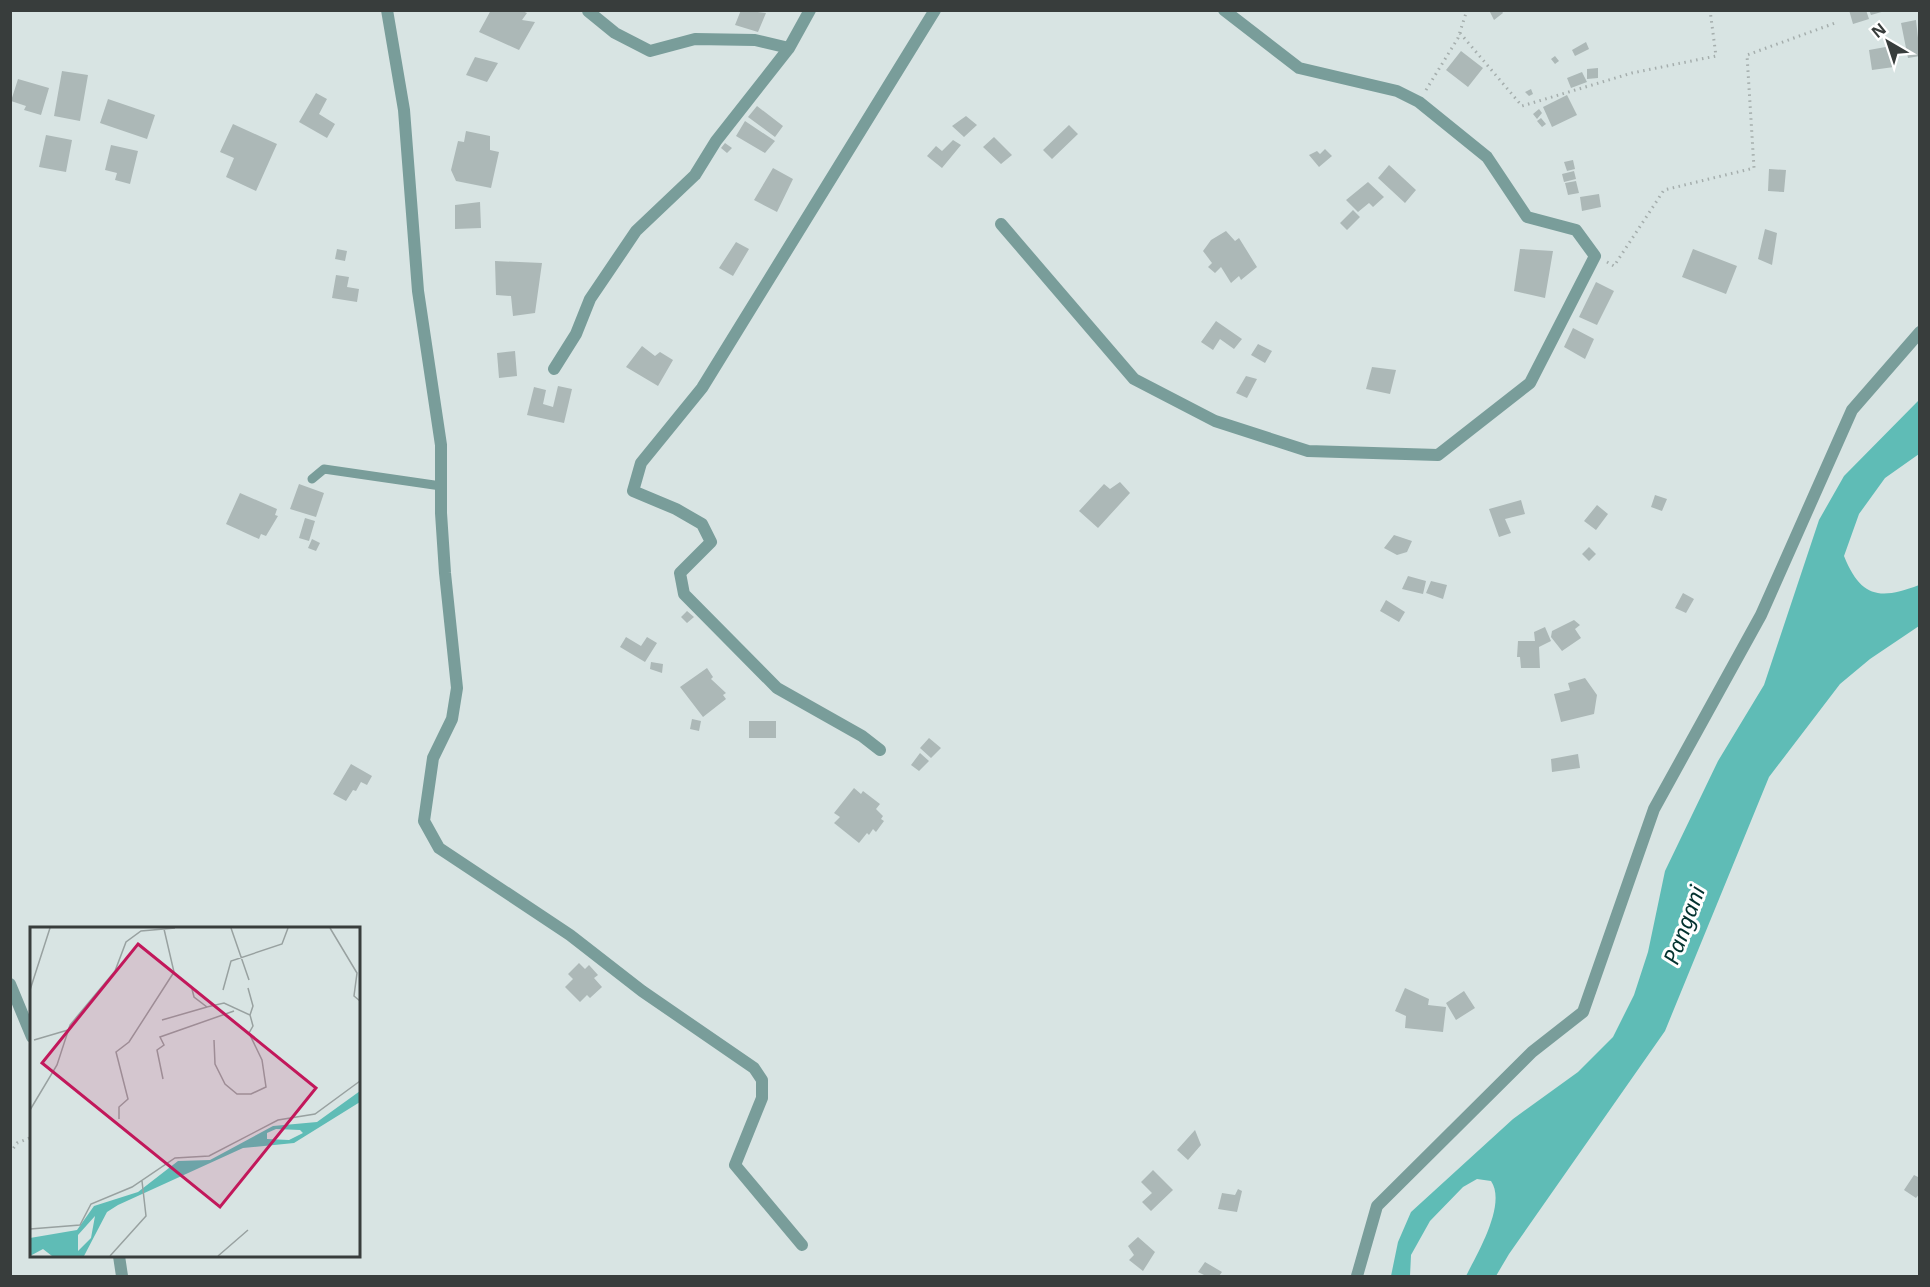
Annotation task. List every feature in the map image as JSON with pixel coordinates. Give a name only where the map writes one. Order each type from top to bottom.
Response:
[{"type":"street","points":[[387,10],[404,110],[418,291],[441,445],[445,573],[457,688],[453,719],[433,758],[424,821],[439,848],[570,935],[642,991],[754,1068],[762,1080],[762,1098],[735,1165],[802,1245]]},
{"type":"street","points":[[554,369],[576,334],[590,299],[636,231],[695,175],[716,141],[789,48],[810,10]]},
{"type":"street","points":[[880,750],[862,736],[777,688],[684,594],[680,573],[711,542],[702,524],[676,509],[633,491],[641,463],[702,388],[935,10]]},
{"type":"street","points":[[1001,224],[1134,379],[1215,421],[1308,451],[1438,455],[1530,383],[1595,256],[1576,230],[1527,216],[1487,157],[1419,102],[1397,91],[1299,68],[1224,10]]},
{"type":"street","points":[[588,11],[615,33],[650,51],[695,39],[755,40],[789,48]]},
{"type":"street","points":[[1357,1276],[1377,1206],[1532,1052],[1583,1012],[1654,809],[1761,615],[1852,410],[1920,332]]},
{"type":"street","points":[[10,984],[30,1031]]},
{"type":"street","points":[[118,1257],[122,1276]]},
{"type":"lane","points":[[312,479],[324,469],[441,486]]},
{"type":"path","points":[[1419,102],[1460,33],[1467,10]]},
{"type":"path","points":[[1460,33],[1522,106],[1632,73],[1716,56],[1710,10]]},
{"type":"path","points":[[1595,256],[1614,266],[1664,190],[1754,168],[1747,55],[1838,22]]},
{"type":"path","points":[[10,1153],[17,1143],[30,1138]]},
{"type":"water","name":"Pangani","points":[[1919,400],[1919,454],[1885,478],[1859,514],[1844,556],[1857,580],[1873,592],[1893,593],[1919,585],[1919,626],[1870,659],[1840,684],[1769,777],[1665,1031],[1496,1276],[1466,1276],[1489,1229],[1495,1202],[1495,1191],[1491,1181],[1477,1179],[1463,1187],[1430,1221],[1411,1255],[1410,1276],[1391,1276],[1398,1242],[1411,1212],[1513,1119],[1578,1072],[1613,1037],[1634,995],[1648,952],[1665,871],[1718,761],[1764,685],[1819,520],[1844,476]]},
{"type":"building","points":[[491,10],[520,10],[527,13],[522,20],[535,22],[519,50],[479,32]]},
{"type":"building","points":[[741,10],[766,13],[758,32],[735,25]]},
{"type":"building","points":[[1489,10],[1501,10],[1503,13],[1494,20]]},
{"type":"building","points":[[1849,10],[1866,10],[1869,19],[1853,24]]},
{"type":"building","points":[[1869,10],[1885,10],[1885,11],[1871,15]]},
{"type":"building","points":[[1916,20],[1920,56],[1908,58],[1901,23]]},
{"type":"building","points":[[1586,42],[1589,49],[1575,56],[1572,50]]},
{"type":"building","points":[[1891,46],[1894,67],[1872,70],[1869,50]]},
{"type":"building","points":[[1461,51],[1483,68],[1468,87],[1446,70]]},
{"type":"building","points":[[1555,56],[1559,61],[1555,64],[1551,59]]},
{"type":"building","points":[[475,57],[498,63],[487,82],[466,75]]},
{"type":"building","points":[[1598,68],[1598,78],[1587,79],[1587,69]]},
{"type":"building","points":[[62,71],[88,75],[80,121],[54,116]]},
{"type":"building","points":[[1582,72],[1587,82],[1571,88],[1567,78]]},
{"type":"building","points":[[18,79],[49,88],[41,115],[24,110],[26,106],[11,101]]},
{"type":"building","points":[[1531,89],[1533,94],[1529,96],[1525,92]]},
{"type":"building","points":[[316,93],[327,99],[319,114],[335,124],[327,138],[299,122]]},
{"type":"building","points":[[1567,95],[1577,115],[1552,127],[1543,107]]},
{"type":"building","points":[[108,99],[155,115],[147,139],[100,123]]},
{"type":"building","points":[[757,106],[783,126],[775,137],[748,117]]},
{"type":"building","points":[[1539,109],[1542,113],[1537,119],[1533,114]]},
{"type":"building","points":[[966,116],[977,125],[964,137],[952,126]]},
{"type":"building","points":[[1541,118],[1546,124],[1542,127],[1537,121]]},
{"type":"building","points":[[745,121],[775,141],[765,153],[736,136]]},
{"type":"building","points":[[233,124],[277,144],[256,191],[226,177],[234,158],[220,152]]},
{"type":"building","points":[[1069,125],[1078,134],[1052,159],[1043,150]]},
{"type":"building","points":[[466,131],[490,136],[490,150],[499,152],[491,188],[456,181],[451,170],[458,141],[464,142]]},
{"type":"building","points":[[46,135],[72,140],[66,172],[39,167]]},
{"type":"building","points":[[994,137],[1012,155],[1001,164],[983,147]]},
{"type":"building","points":[[953,140],[961,145],[942,168],[927,156],[936,146],[942,151]]},
{"type":"building","points":[[725,143],[732,148],[727,153],[721,148]]},
{"type":"building","points":[[111,145],[138,151],[130,184],[115,180],[117,173],[105,170]]},
{"type":"building","points":[[1325,149],[1332,156],[1319,167],[1309,155],[1317,151],[1320,154]]},
{"type":"building","points":[[1573,160],[1575,169],[1567,171],[1564,162]]},
{"type":"building","points":[[1389,165],[1416,190],[1405,203],[1378,178]]},
{"type":"building","points":[[773,168],[793,179],[777,212],[754,200]]},
{"type":"building","points":[[1769,169],[1786,170],[1784,192],[1768,191]]},
{"type":"building","points":[[1574,171],[1576,179],[1564,182],[1562,174]]},
{"type":"building","points":[[1576,181],[1579,193],[1568,195],[1565,183]]},
{"type":"building","points":[[1368,182],[1384,197],[1373,207],[1369,203],[1358,212],[1346,200]]},
{"type":"building","points":[[1599,194],[1601,207],[1582,211],[1580,197]]},
{"type":"building","points":[[480,202],[481,228],[455,229],[455,205]]},
{"type":"building","points":[[1353,210],[1360,217],[1347,230],[1340,223]]},
{"type":"building","points":[[1765,229],[1777,233],[1772,265],[1758,259]]},
{"type":"building","points":[[1226,231],[1235,241],[1239,238],[1257,267],[1241,280],[1239,276],[1231,283],[1221,267],[1215,273],[1208,267],[1212,263],[1203,251],[1211,240]]},
{"type":"building","points":[[736,242],[749,249],[733,276],[719,268]]},
{"type":"building","points":[[337,249],[347,251],[345,261],[335,259]]},
{"type":"building","points":[[1520,249],[1553,251],[1545,298],[1514,291]]},
{"type":"building","points":[[1693,249],[1737,266],[1726,294],[1682,277]]},
{"type":"building","points":[[495,261],[542,263],[535,313],[513,316],[511,296],[496,295]]},
{"type":"building","points":[[336,275],[349,277],[347,287],[359,289],[357,302],[332,298]]},
{"type":"building","points":[[1596,282],[1614,291],[1597,325],[1579,317]]},
{"type":"building","points":[[1216,321],[1242,339],[1234,349],[1220,339],[1213,350],[1201,342]]},
{"type":"building","points":[[1573,328],[1594,339],[1585,359],[1564,347]]},
{"type":"building","points":[[1258,344],[1272,351],[1265,363],[1251,355]]},
{"type":"building","points":[[642,346],[655,356],[660,352],[673,360],[658,386],[626,367]]},
{"type":"building","points":[[515,351],[517,376],[499,378],[497,353]]},
{"type":"building","points":[[1372,367],[1396,370],[1390,394],[1366,389]]},
{"type":"building","points":[[1246,376],[1257,379],[1247,398],[1236,393]]},
{"type":"building","points":[[558,386],[572,389],[564,423],[527,415],[534,387],[546,390],[543,404],[553,407]]},
{"type":"building","points":[[1120,482],[1130,493],[1098,528],[1079,511],[1104,484],[1110,489]]},
{"type":"building","points":[[299,484],[324,493],[316,517],[290,509]]},
{"type":"building","points":[[240,493],[277,509],[275,515],[278,516],[266,536],[261,534],[259,539],[226,524]]},
{"type":"building","points":[[1655,495],[1667,499],[1662,511],[1651,507]]},
{"type":"building","points":[[1521,500],[1525,514],[1505,519],[1511,533],[1499,537],[1489,509]]},
{"type":"building","points":[[1597,505],[1608,514],[1596,530],[1584,521]]},
{"type":"building","points":[[305,518],[315,521],[309,541],[299,538]]},
{"type":"building","points":[[1394,535],[1412,541],[1407,552],[1397,555],[1384,548]]},
{"type":"building","points":[[312,539],[320,543],[316,551],[308,548]]},
{"type":"building","points":[[1589,547],[1596,554],[1589,561],[1582,554]]},
{"type":"building","points":[[1408,576],[1426,581],[1423,594],[1402,589]]},
{"type":"building","points":[[1431,581],[1447,585],[1443,599],[1426,593]]},
{"type":"building","points":[[1683,593],[1694,599],[1686,613],[1675,608]]},
{"type":"building","points":[[1386,600],[1405,612],[1399,622],[1380,611]]},
{"type":"building","points":[[687,611],[694,617],[687,623],[681,617]]},
{"type":"building","points":[[1574,620],[1580,625],[1575,629],[1581,638],[1562,651],[1551,637],[1552,631]]},
{"type":"building","points":[[1545,627],[1551,641],[1539,647],[1540,668],[1521,668],[1520,657],[1517,657],[1518,641],[1535,641],[1534,632]]},
{"type":"building","points":[[626,637],[641,646],[647,637],[657,643],[645,662],[620,647]]},
{"type":"building","points":[[651,662],[663,664],[662,673],[650,669]]},
{"type":"building","points":[[707,668],[713,677],[711,679],[726,693],[723,695],[726,699],[703,717],[680,687]]},
{"type":"building","points":[[1585,678],[1597,695],[1594,714],[1561,722],[1554,694],[1570,690],[1568,683]]},
{"type":"building","points":[[692,719],[701,721],[699,731],[690,729]]},
{"type":"building","points":[[749,721],[776,721],[776,738],[749,738]]},
{"type":"building","points":[[929,738],[941,748],[931,758],[920,748]]},
{"type":"building","points":[[920,753],[929,761],[919,771],[911,765]]},
{"type":"building","points":[[1578,754],[1580,768],[1552,772],[1551,759]]},
{"type":"building","points":[[351,764],[372,776],[367,785],[361,782],[346,801],[333,794]]},
{"type":"building","points":[[854,788],[861,794],[863,791],[880,804],[876,809],[883,816],[881,819],[884,821],[876,832],[873,829],[859,843],[834,823],[840,817],[834,813]]},
{"type":"building","points":[[579,963],[585,969],[589,965],[598,975],[594,978],[602,987],[590,998],[587,995],[580,1002],[565,987],[573,979],[568,974]]},
{"type":"building","points":[[1405,988],[1429,999],[1428,1005],[1446,1007],[1443,1032],[1405,1028],[1406,1016],[1395,1011]]},
{"type":"building","points":[[1464,991],[1475,1008],[1456,1020],[1446,1003]]},
{"type":"building","points":[[1195,1130],[1201,1145],[1188,1160],[1177,1150]]},
{"type":"building","points":[[1153,1170],[1173,1190],[1151,1211],[1142,1202],[1152,1193],[1141,1182]]},
{"type":"building","points":[[1914,1175],[1920,1178],[1920,1193],[1916,1198],[1904,1190]]},
{"type":"building","points":[[1238,1189],[1242,1191],[1237,1212],[1218,1209],[1222,1193],[1235,1195]]},
{"type":"building","points":[[1138,1237],[1155,1252],[1143,1271],[1129,1260],[1134,1255],[1128,1246]]},
{"type":"building","points":[[1205,1262],[1222,1272],[1219,1276],[1206,1276],[1198,1272]]}]
